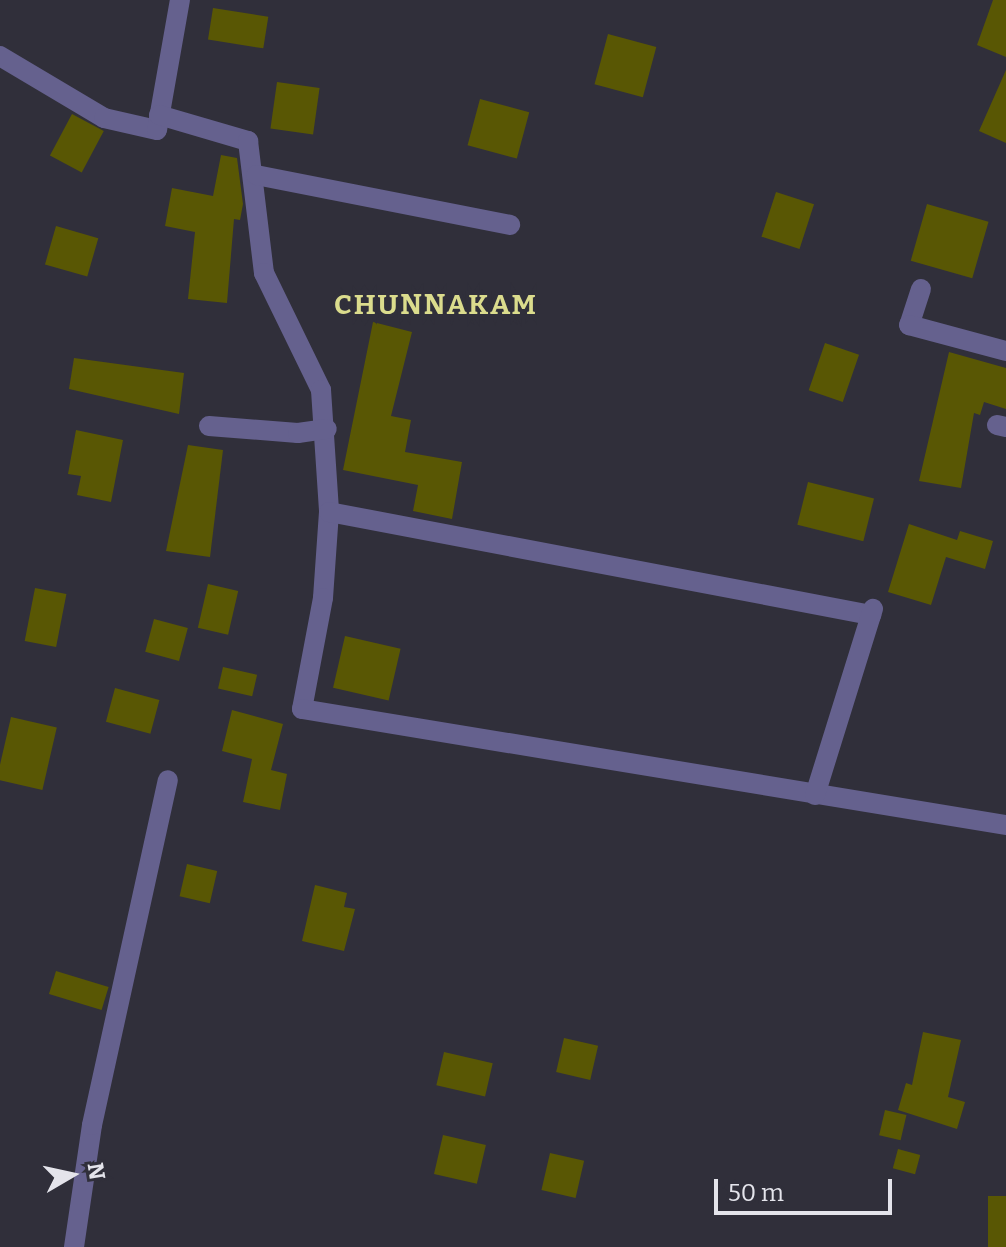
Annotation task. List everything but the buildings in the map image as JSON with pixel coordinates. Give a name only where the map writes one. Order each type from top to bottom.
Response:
[{"type":"street","points":[[0,56],[104,118],[157,130],[180,0]]},
{"type":"street","points":[[159,115],[248,141],[256,175],[264,273],[321,390],[327,429],[329,512],[323,598],[302,709],[1006,825]]},
{"type":"street","points":[[256,175],[510,225]]},
{"type":"street","points":[[921,289],[909,325],[1006,351]]},
{"type":"street","points":[[209,426],[298,433],[327,429]]},
{"type":"street","points":[[329,512],[872,612],[815,795]]},
{"type":"street","points":[[74,1247],[92,1125],[168,780]]},
{"type":"district","name":"CHUNNAKAM","points":[[436,305]]}]
